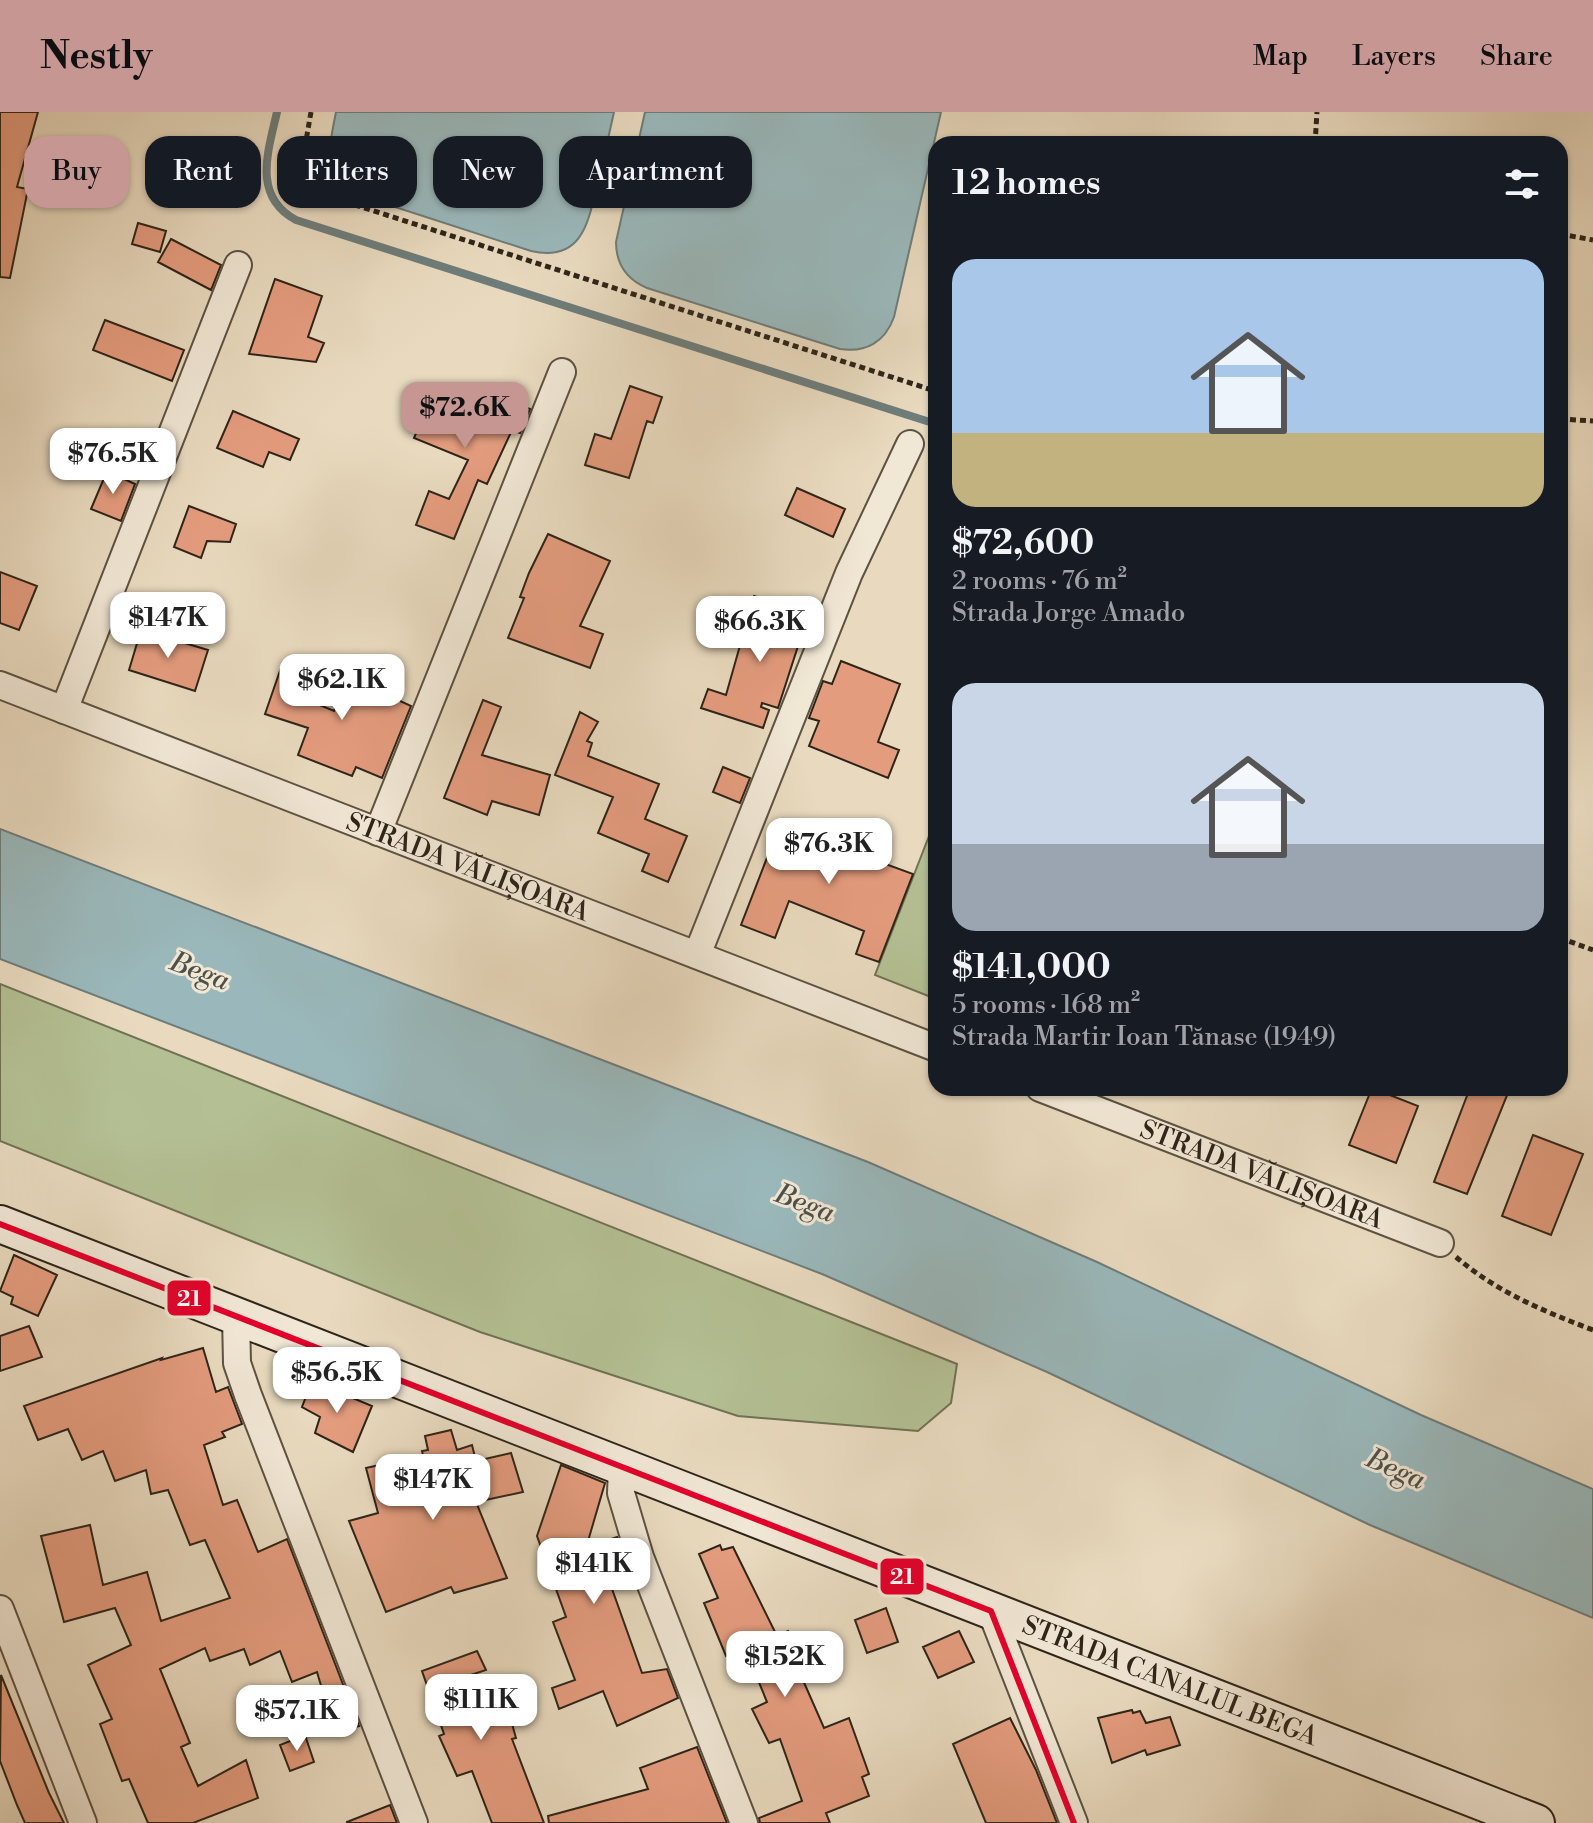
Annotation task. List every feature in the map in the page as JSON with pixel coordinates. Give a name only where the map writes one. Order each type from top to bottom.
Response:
[{"type":"street","points":[[64,710],[238,265]]},
{"type":"street","points":[[378,832],[562,372]]},
{"type":"street","points":[[697,955],[849,573],[910,444]]},
{"type":"street","name":"STRADA VĂLIȘOARA","points":[[0,685],[928,1045]]},
{"type":"street","name":"STRADA VĂLIȘOARA","points":[[1061,1096],[1440,1243]]},
{"type":"street","name":"STRADA CANALUL BEGA","points":[[0,1224],[1536,1823]]},
{"type":"street","points":[[236,1316],[235,1350],[244,1385],[414,1823]]},
{"type":"street","points":[[622,1467],[621,1493],[626,1515],[744,1823]]},
{"type":"street","points":[[0,1609],[83,1823]]},
{"type":"street","points":[[991,1611],[1074,1823]]},
{"type":"path","points":[[311,112],[300,175],[302,184],[318,193],[928,389]]},
{"type":"path","points":[[1316,136],[1317,112]]},
{"type":"path","points":[[1568,235],[1593,240]]},
{"type":"path","points":[[1568,419],[1593,421]]},
{"type":"path","points":[[1568,941],[1593,950]]},
{"type":"path","points":[[1440,1243],[1488,1284],[1545,1312],[1593,1330]]},
{"type":"green space","points":[[928,839],[928,996],[875,975]]},
{"type":"green space","points":[[0,984],[957,1364],[951,1403],[918,1431],[738,1416],[480,1332],[0,1141]]},
{"type":"water","points":[[336,112],[614,112],[608,136],[559,136],[559,208],[591,208],[581,235],[573,244],[549,253],[531,251],[398,208],[417,208],[417,136],[332,136]]},
{"type":"water","points":[[645,112],[941,112],[935,136],[928,136],[928,169],[894,317],[885,333],[873,344],[858,349],[840,349],[647,288],[628,275],[618,257],[616,242],[624,208],[752,208],[752,136],[640,136]]},
{"type":"water","name":"Bega","points":[[0,829],[868,1162],[1097,1262],[1421,1415],[1593,1489],[1593,1618],[1370,1525],[1047,1372],[822,1274],[0,959]]},
{"type":"building","points":[[0,112],[38,112],[31,136],[24,136],[24,162],[17,187],[24,188],[24,208],[10,278],[0,277]]},
{"type":"building","points":[[138,223],[166,231],[160,252],[132,244]]},
{"type":"building","points":[[171,239],[221,265],[211,290],[158,262]]},
{"type":"building","points":[[275,279],[322,296],[308,337],[324,343],[316,362],[249,354]]},
{"type":"building","points":[[105,320],[184,350],[172,381],[93,350]]},
{"type":"building","points":[[630,386],[662,397],[653,423],[647,421],[629,478],[585,465],[595,434],[611,439]]},
{"type":"building","points":[[435,388],[487,410],[494,393],[530,409],[520,433],[512,430],[487,484],[478,480],[454,539],[416,525],[429,491],[449,499],[468,460],[414,438]]},
{"type":"building","points":[[233,411],[299,439],[290,460],[269,452],[263,467],[217,448]]},
{"type":"building","points":[[107,471],[135,484],[121,521],[91,509]]},
{"type":"building","points":[[797,488],[845,509],[833,537],[785,515]]},
{"type":"building","points":[[189,506],[236,524],[230,542],[207,541],[201,558],[174,547]]},
{"type":"building","points":[[548,534],[610,561],[580,626],[603,634],[590,668],[508,638],[524,598],[520,597],[529,573]]},
{"type":"building","points":[[0,572],[37,586],[19,630],[0,623]]},
{"type":"building","points":[[754,596],[808,615],[778,708],[762,703],[761,707],[769,710],[763,728],[701,708],[708,689],[726,695]]},
{"type":"building","points":[[141,630],[208,650],[195,691],[129,670]]},
{"type":"building","points":[[841,661],[900,684],[878,742],[899,750],[888,778],[809,746],[819,721],[809,718],[823,681],[832,684]]},
{"type":"building","points":[[283,662],[307,670],[298,696],[334,711],[350,672],[388,687],[385,694],[411,706],[382,778],[356,767],[352,776],[298,755],[308,728],[265,714]]},
{"type":"building","points":[[483,700],[501,707],[482,755],[550,775],[539,815],[492,801],[487,815],[444,798]]},
{"type":"building","points":[[580,712],[598,722],[587,741],[592,743],[588,756],[659,784],[645,819],[687,836],[668,882],[642,871],[649,854],[598,833],[613,797],[555,775]]},
{"type":"building","points":[[723,767],[750,778],[740,803],[713,792]]},
{"type":"building","points":[[780,824],[827,842],[833,827],[875,843],[869,858],[913,874],[879,962],[856,954],[864,931],[789,901],[775,938],[741,925]]},
{"type":"building","points":[[1369,1096],[1392,1096],[1418,1106],[1396,1163],[1349,1145]]},
{"type":"building","points":[[1467,1096],[1507,1096],[1467,1194],[1434,1182]]},
{"type":"building","points":[[1533,1135],[1583,1154],[1551,1235],[1502,1216]]},
{"type":"building","points":[[14,1255],[57,1275],[38,1316],[11,1304],[13,1297],[0,1291]]},
{"type":"building","points":[[29,1326],[42,1357],[0,1371],[0,1336]]},
{"type":"building","points":[[203,1348],[216,1392],[228,1387],[242,1424],[222,1432],[225,1437],[204,1445],[223,1505],[237,1500],[258,1552],[287,1539],[359,1726],[335,1733],[317,1672],[292,1682],[280,1651],[250,1665],[244,1649],[210,1661],[205,1648],[160,1669],[190,1743],[181,1747],[198,1786],[246,1760],[258,1798],[193,1823],[148,1823],[129,1779],[122,1781],[100,1724],[112,1719],[88,1665],[131,1645],[115,1608],[64,1622],[41,1536],[90,1525],[103,1585],[147,1572],[161,1621],[230,1598],[205,1540],[190,1545],[168,1490],[151,1494],[146,1470],[115,1481],[103,1451],[82,1460],[68,1429],[38,1440],[24,1406],[162,1358]]},
{"type":"building","points":[[312,1381],[372,1406],[353,1452],[315,1433],[320,1417],[302,1407]]},
{"type":"building","points":[[451,1430],[457,1450],[472,1445],[476,1461],[511,1453],[523,1492],[476,1502],[507,1578],[454,1593],[451,1587],[386,1612],[349,1521],[378,1513],[366,1468],[423,1455],[422,1451],[428,1450],[425,1436]]},
{"type":"building","points":[[561,1465],[605,1483],[586,1548],[617,1537],[631,1578],[611,1586],[642,1673],[667,1669],[678,1698],[617,1726],[603,1691],[559,1709],[552,1688],[575,1680],[553,1622],[566,1617],[537,1536]]},
{"type":"building","points":[[720,1545],[722,1550],[733,1547],[777,1636],[788,1631],[801,1660],[795,1662],[824,1728],[849,1718],[869,1774],[862,1777],[869,1796],[826,1813],[830,1823],[760,1823],[759,1818],[802,1801],[780,1739],[769,1743],[752,1709],[767,1702],[745,1648],[726,1656],[704,1603],[718,1598],[699,1554]]},
{"type":"building","points":[[886,1608],[898,1642],[867,1653],[855,1620]]},
{"type":"building","points":[[959,1631],[974,1662],[938,1678],[923,1647]]},
{"type":"building","points":[[477,1651],[486,1670],[468,1676],[480,1717],[507,1706],[516,1738],[512,1739],[544,1823],[492,1823],[472,1771],[457,1776],[439,1736],[444,1734],[422,1671]]},
{"type":"building","points":[[1,1675],[64,1823],[25,1823],[17,1805],[0,1761]]},
{"type":"building","points":[[1132,1710],[1133,1713],[1140,1711],[1146,1723],[1170,1717],[1180,1745],[1147,1755],[1145,1750],[1112,1763],[1098,1718]]},
{"type":"building","points":[[1010,1718],[1036,1770],[1057,1823],[986,1823],[953,1744]]},
{"type":"building","points":[[305,1735],[314,1762],[290,1771],[280,1745]]},
{"type":"building","points":[[697,1747],[727,1823],[549,1823],[548,1816],[648,1789],[640,1768]]},
{"type":"building","points":[[390,1805],[397,1823],[347,1823],[347,1822]]},
{"type":"waterway","points":[[277,112],[267,157],[268,186],[282,210],[296,220],[928,421]]},
{"type":"transit line","name":"21","points":[[0,1224],[991,1611],[1074,1823]]}]
